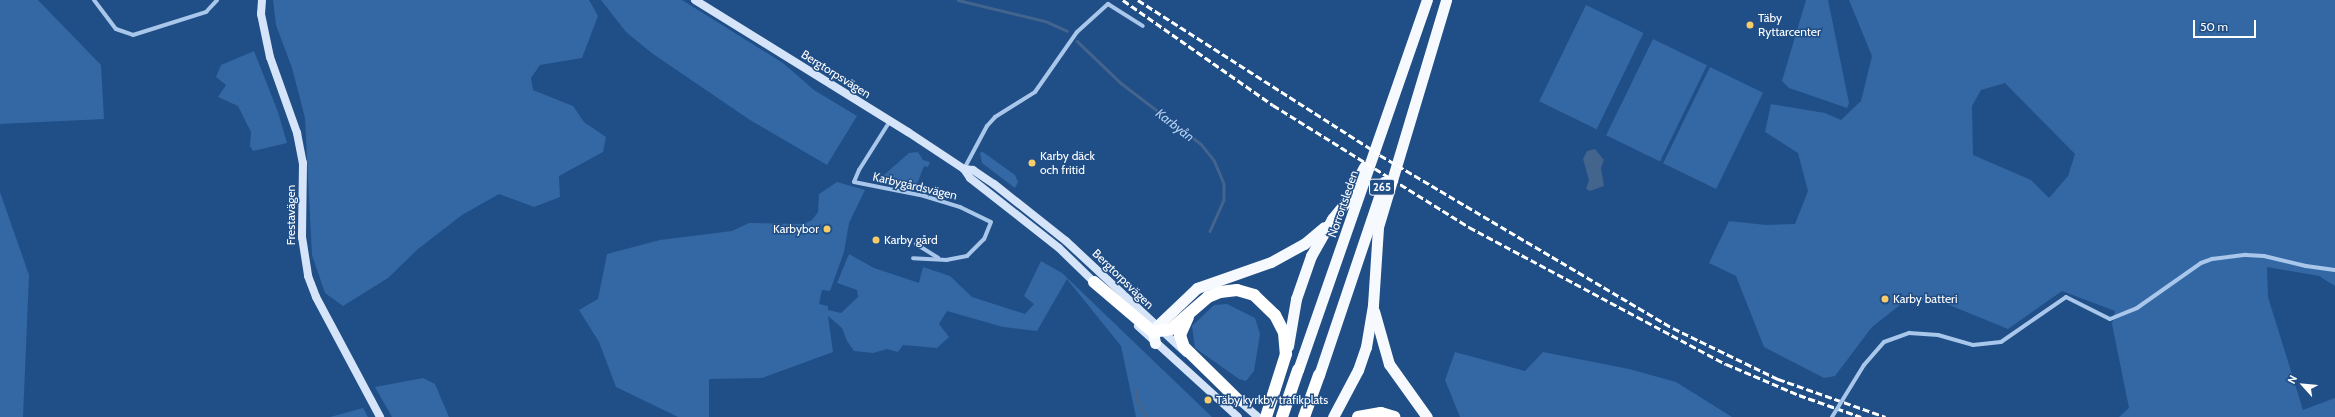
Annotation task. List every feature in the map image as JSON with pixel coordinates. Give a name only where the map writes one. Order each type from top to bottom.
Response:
[{"type":"highway","name":"Norrortsleden","points":[[1282,417],[1428,0]]},
{"type":"highway","points":[[1333,417],[1358,370],[1366,347],[1372,305],[1378,227],[1446,0]]},
{"type":"highway","name":"265","points":[[1304,417],[1446,0]]},
{"type":"highway","points":[[1266,417],[1286,354],[1296,299],[1311,256],[1359,178],[1397,88]]},
{"type":"highway","points":[[1156,334],[1197,288],[1271,262],[1304,244],[1332,220]]},
{"type":"highway","points":[[1094,282],[1156,334]]},
{"type":"highway","points":[[1156,334],[1171,328],[1195,306],[1208,297],[1220,292],[1237,290],[1254,295],[1275,315],[1284,333],[1286,354]]},
{"type":"highway","points":[[1372,305],[1389,364],[1427,417]]},
{"type":"highway","points":[[1195,306],[1182,325],[1180,335],[1184,347],[1242,403]]},
{"type":"highway","points":[[1358,417],[1381,414],[1394,417]]},
{"type":"main road","name":"Frestavägen","points":[[262,0],[261,14],[270,57],[297,133],[303,163],[302,237],[308,276],[316,297],[380,417]]},
{"type":"main road","name":"Bergtorpsvägen","points":[[695,0],[890,121],[964,169],[970,178],[1059,248],[1094,282]]},
{"type":"main road","name":"Bergtorpsvägen","points":[[964,169],[973,170],[994,184],[1066,241],[1237,417]]},
{"type":"main road","name":"Bergtorpsvägen","points":[[1156,334],[1258,417]]},
{"type":"street","points":[[94,0],[116,29],[133,35],[206,12],[216,0]]},
{"type":"street","points":[[964,169],[987,126],[995,117],[1035,92],[1077,32],[1108,4],[1143,26]]},
{"type":"street","name":"Karbygårdsvägen","points":[[890,121],[859,170],[854,182],[924,196],[960,206],[991,222],[984,239],[967,256],[958,260],[913,258]]},
{"type":"street","points":[[916,244],[938,259]]},
{"type":"street","points":[[1832,417],[1864,365],[1884,342],[1909,333],[1938,335],[1973,345],[2001,342],[2066,297],[2110,319],[2137,308],[2201,263],[2212,260],[2246,255],[2264,256],[2306,266],[2335,270]]},
{"type":"shaded area","points":[[0,0],[38,0],[101,65],[104,119],[0,124]]},
{"type":"shaded area","points":[[273,0],[589,0],[598,16],[582,58],[540,65],[531,78],[533,90],[573,106],[584,122],[606,137],[603,152],[559,176],[560,197],[534,207],[499,194],[462,215],[418,249],[388,278],[343,306],[325,293],[312,255],[305,118],[292,68],[276,25]]},
{"type":"shaded area","points":[[601,0],[682,0],[783,63],[814,90],[857,116],[827,165],[750,120],[653,54],[626,32]]},
{"type":"shaded area","points":[[1806,0],[1828,0],[1849,103],[1847,108],[1789,88],[1782,81]]},
{"type":"shaded area","points":[[1849,0],[2335,0],[2335,286],[2319,276],[2267,267],[2268,297],[2303,410],[2335,398],[2335,417],[2119,417],[2129,408],[2112,324],[2115,311],[2062,291],[2008,329],[1937,300],[1905,301],[1872,327],[1835,376],[1824,378],[1764,347],[1736,276],[1709,263],[1729,221],[1766,225],[1795,224],[1808,191],[1798,153],[1765,132],[1771,104],[1825,113],[1841,120],[1861,101],[1872,56]],"holes":[[[2005,83],[2075,154],[2068,176],[2049,198],[2031,180],[1973,155],[1972,106],[1981,90]]]},
{"type":"shaded area","points":[[1586,5],[1644,33],[1597,129],[1539,101]]},
{"type":"shaded area","points":[[1653,39],[1707,65],[1660,161],[1606,135]]},
{"type":"shaded area","points":[[254,51],[278,112],[287,143],[253,151],[250,146],[251,132],[238,106],[218,97],[226,85],[216,77],[221,65]]},
{"type":"shaded area","points":[[1710,67],[1763,93],[1716,189],[1663,163]]},
{"type":"shaded area","points":[[1595,149],[1604,160],[1601,168],[1604,186],[1590,191],[1586,189],[1589,180],[1583,159],[1587,151]]},
{"type":"shaded area","points":[[918,152],[923,160],[930,162],[928,167],[924,166],[915,189],[876,182],[909,153]]},
{"type":"shaded area","points":[[983,152],[1015,175],[1018,182],[1015,188],[982,163],[980,153]]},
{"type":"shaded area","points":[[837,182],[865,190],[849,223],[844,252],[830,291],[822,290],[819,304],[828,306],[828,310],[841,313],[858,297],[857,290],[837,283],[849,254],[874,268],[919,283],[923,267],[950,276],[972,297],[1025,314],[1034,304],[1024,296],[1041,261],[1062,273],[1212,417],[1136,417],[1121,346],[1067,279],[1037,331],[1003,327],[947,311],[939,324],[949,337],[937,348],[903,345],[898,352],[887,349],[873,353],[854,351],[847,341],[842,328],[828,316],[833,352],[762,378],[709,379],[709,417],[678,417],[616,387],[599,342],[579,310],[598,299],[607,254],[660,240],[732,231],[749,223],[804,224],[812,220],[818,212],[819,194]]},
{"type":"shaded area","points":[[0,192],[29,275],[23,417],[0,417]]},
{"type":"shaded area","points":[[1227,304],[1255,318],[1260,334],[1254,371],[1246,381],[1239,379],[1195,348],[1192,326],[1214,305]]},
{"type":"shaded area","points":[[1455,352],[1525,371],[1543,352],[1629,369],[1676,382],[1732,417],[1460,417],[1445,380]]},
{"type":"shaded area","points":[[423,378],[435,384],[449,417],[392,417],[375,387]]},
{"type":"shaded area","points":[[363,408],[368,417],[330,417]]},
{"type":"waterway","points":[[958,0],[1045,21],[1067,31]]},
{"type":"waterway","name":"Karbyån","points":[[1077,41],[1121,83],[1201,144],[1214,160],[1224,184],[1224,200],[1210,231]]},
{"type":"waterway","points":[[1137,390],[1137,400],[1147,417]]},
{"type":"railway","points":[[1123,0],[1273,105],[1469,227],[1726,364],[1799,395],[1861,417]]},
{"type":"railway","points":[[1138,0],[1380,155],[1673,328],[1778,379],[1886,417]]},
{"type":"place","name":"Täby Ryttarcenter","points":[[1750,25]]},
{"type":"place","name":"Karby däck och fritid","points":[[1032,163]]},
{"type":"place","name":"Karbybor","points":[[827,229]]},
{"type":"place","name":"Karby gård","points":[[876,240]]},
{"type":"place","name":"Karby batteri","points":[[1885,299]]},
{"type":"place","name":"Täby kyrkby trafikplats","points":[[1208,400]]}]
